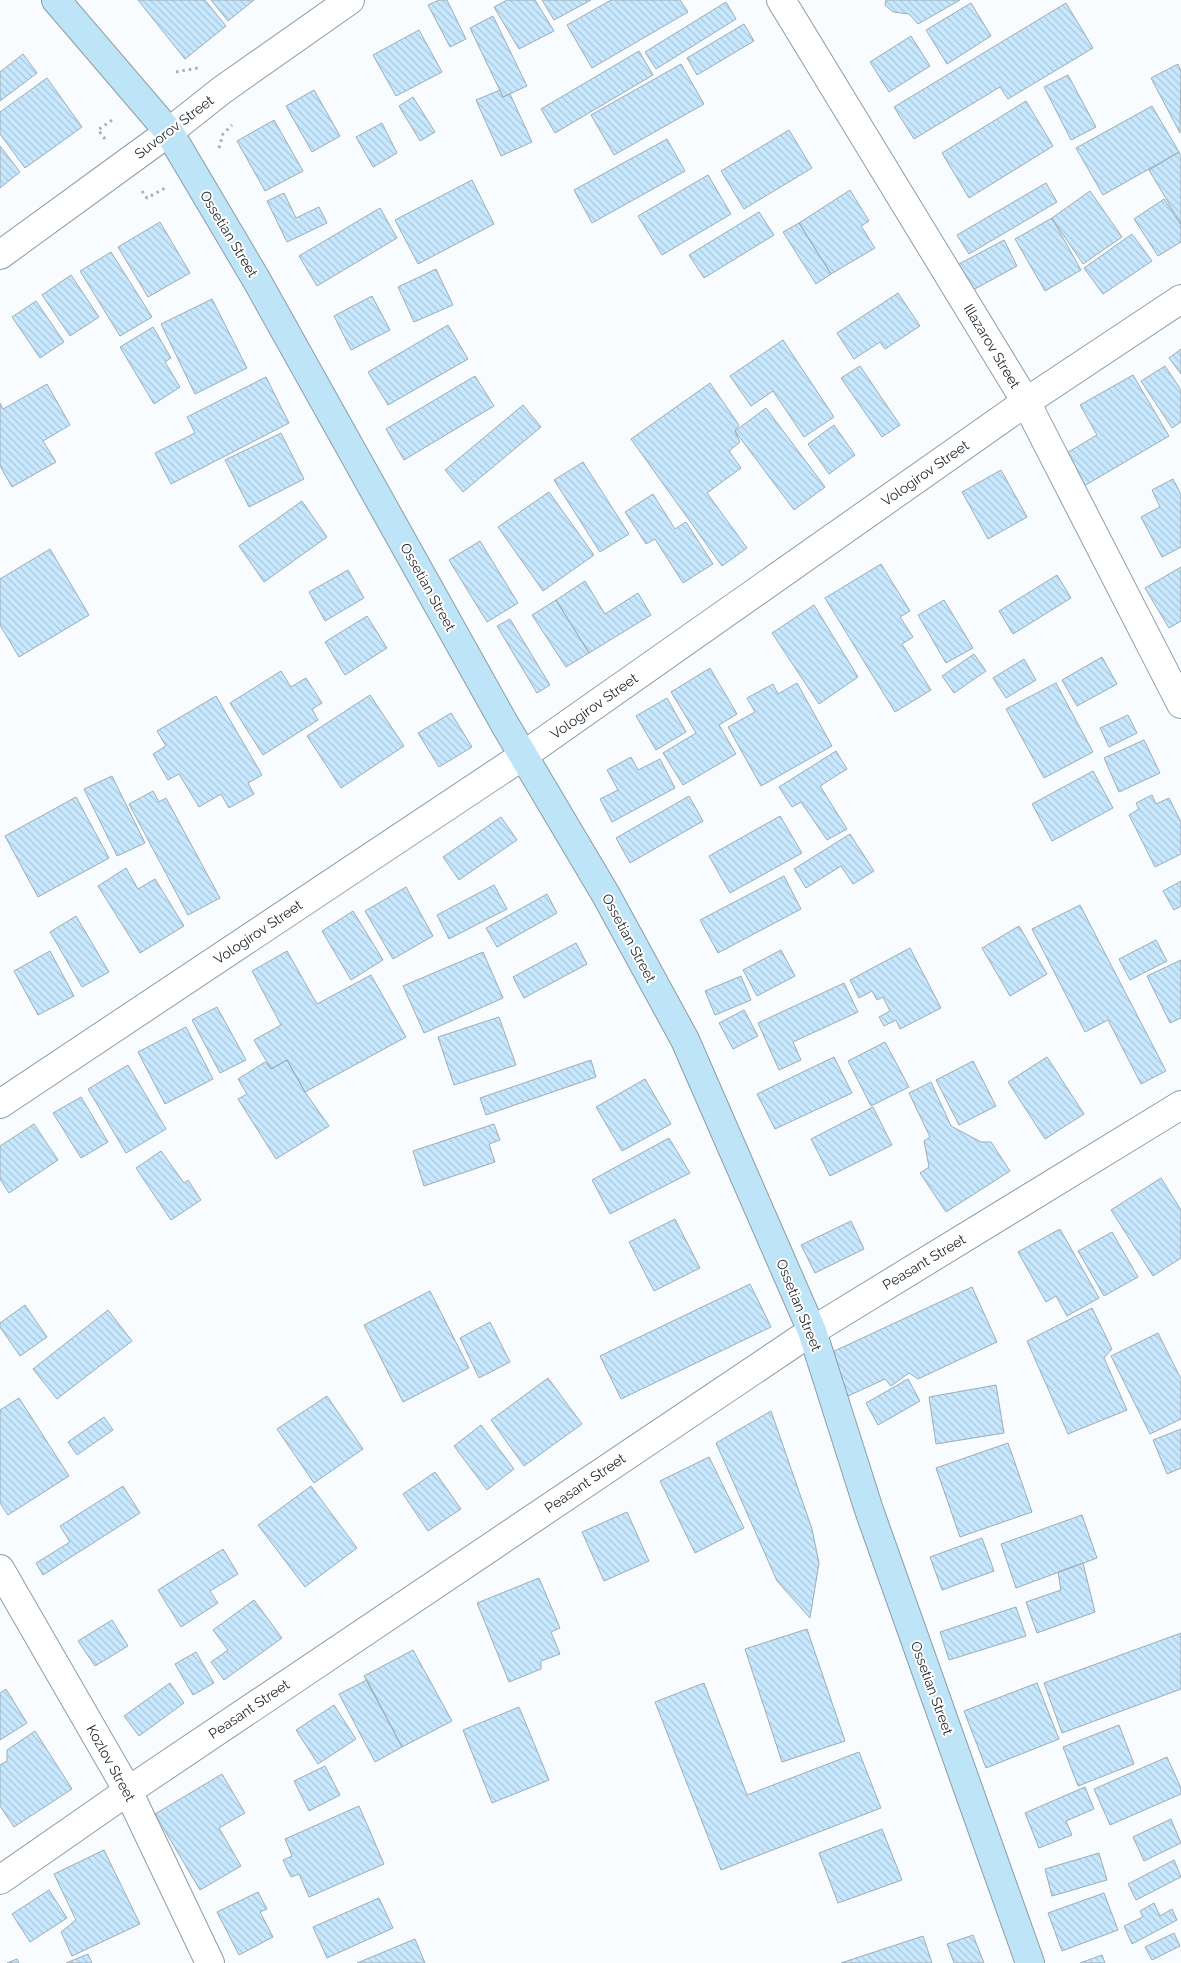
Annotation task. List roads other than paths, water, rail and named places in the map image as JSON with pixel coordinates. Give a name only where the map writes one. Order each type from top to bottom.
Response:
[{"type":"main road","name":"Ossetian Street","points":[[56,0],[169,132],[256,279],[504,723],[606,895],[685,1040],[812,1331],[869,1510],[1030,1963]]},
{"type":"street","name":"Suvorov Street","points":[[0,255],[169,132],[222,90],[350,0]]},
{"type":"street","name":"Illazarov Street","points":[[781,0],[1026,402],[1181,704]]},
{"type":"street","name":"Vologirov Street","points":[[0,1104],[524,755],[1026,402],[1181,299]]},
{"type":"street","name":"Peasant Street","points":[[0,1880],[128,1791],[812,1331],[1181,1105]]},
{"type":"street","name":"Kozlov Street","points":[[0,1569],[128,1791],[210,1963]]}]
